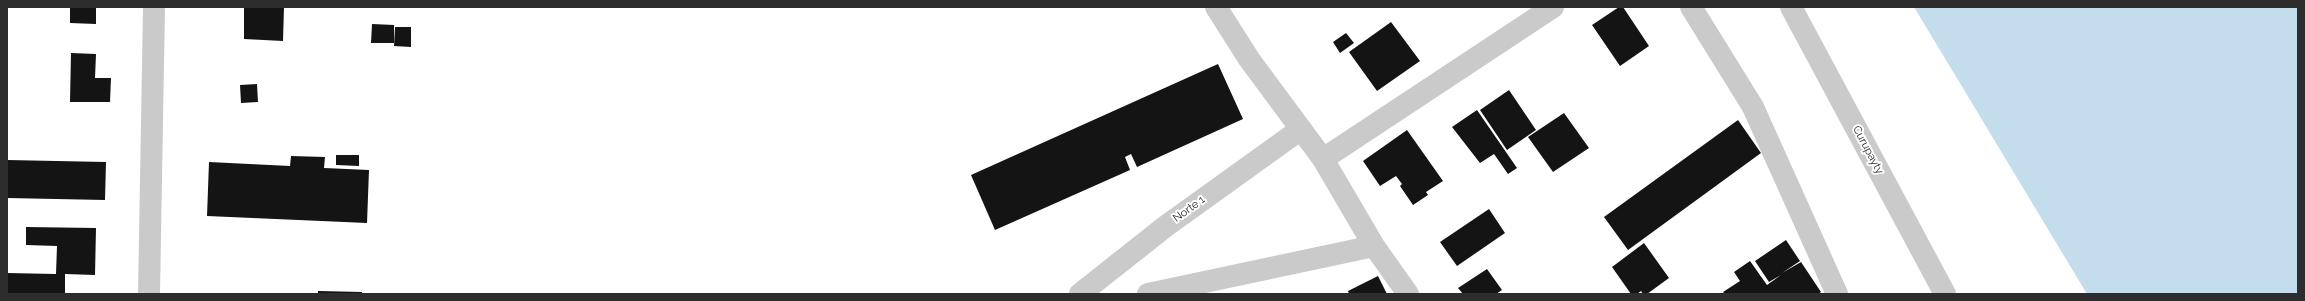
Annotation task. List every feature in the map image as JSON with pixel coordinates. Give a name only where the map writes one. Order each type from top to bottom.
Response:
[{"type":"street","points":[[149,294],[154,7]]},
{"type":"street","points":[[1216,7],[1249,59],[1323,159],[1374,246],[1408,294]]},
{"type":"street","points":[[1323,159],[1553,7]]},
{"type":"street","points":[[1691,7],[1753,107],[1837,294]]},
{"type":"street","name":"Curupayty","points":[[1790,7],[1945,294]]},
{"type":"street","name":"Norte 1","points":[[1087,292],[1166,226],[1301,129]]},
{"type":"street","points":[[1148,294],[1374,246]]},
{"type":"water","points":[[1914,7],[2298,7],[2298,294],[2087,294]]},
{"type":"building","points":[[70,7],[96,7],[96,24],[70,23]]},
{"type":"building","points":[[244,7],[284,7],[283,41],[244,39]]},
{"type":"building","points":[[1619,7],[1623,7],[1649,46],[1620,66],[1592,25]]},
{"type":"building","points":[[1391,22],[1420,61],[1377,91],[1349,52]]},
{"type":"building","points":[[372,24],[394,25],[394,43],[371,43]]},
{"type":"building","points":[[395,27],[411,27],[411,47],[394,46]]},
{"type":"building","points":[[1346,33],[1354,43],[1340,53],[1333,42]]},
{"type":"building","points":[[71,53],[96,54],[95,78],[111,78],[110,102],[70,102]]},
{"type":"building","points":[[1218,64],[1243,119],[1137,167],[1131,154],[1125,157],[1130,170],[995,230],[971,175]]},
{"type":"building","points":[[257,84],[258,102],[241,103],[240,85]]},
{"type":"building","points":[[1509,90],[1536,130],[1507,150],[1480,110]]},
{"type":"building","points":[[1477,110],[1517,168],[1508,174],[1494,154],[1480,163],[1452,127]]},
{"type":"building","points":[[1564,113],[1589,148],[1553,172],[1528,137]]},
{"type":"building","points":[[1738,120],[1761,153],[1628,250],[1604,217]]},
{"type":"building","points":[[1407,130],[1443,181],[1426,192],[1428,195],[1413,205],[1400,186],[1402,184],[1396,176],[1380,186],[1363,161]]},
{"type":"building","points":[[336,155],[359,155],[359,166],[336,165]]},
{"type":"building","points":[[291,156],[325,157],[324,168],[369,170],[367,223],[207,216],[209,162],[290,166]]},
{"type":"building","points":[[7,160],[106,162],[105,200],[7,198]]},
{"type":"building","points":[[1489,209],[1505,233],[1457,266],[1440,242]]},
{"type":"building","points":[[26,227],[96,228],[95,275],[65,274],[65,294],[7,294],[7,273],[56,274],[57,246],[26,245]]},
{"type":"building","points":[[1786,240],[1800,261],[1782,273],[1801,262],[1821,292],[1818,294],[1725,294],[1723,292],[1740,281],[1734,272],[1750,261],[1767,285],[1781,275],[1769,282],[1755,261]]},
{"type":"building","points":[[1644,243],[1669,278],[1647,294],[1643,294],[1641,291],[1637,294],[1631,294],[1612,267]]},
{"type":"building","points":[[1487,269],[1502,290],[1496,294],[1463,294],[1458,288]]},
{"type":"building","points":[[1378,276],[1387,294],[1349,294],[1348,291]]},
{"type":"building","points":[[318,291],[362,292],[362,294],[318,294]]}]
